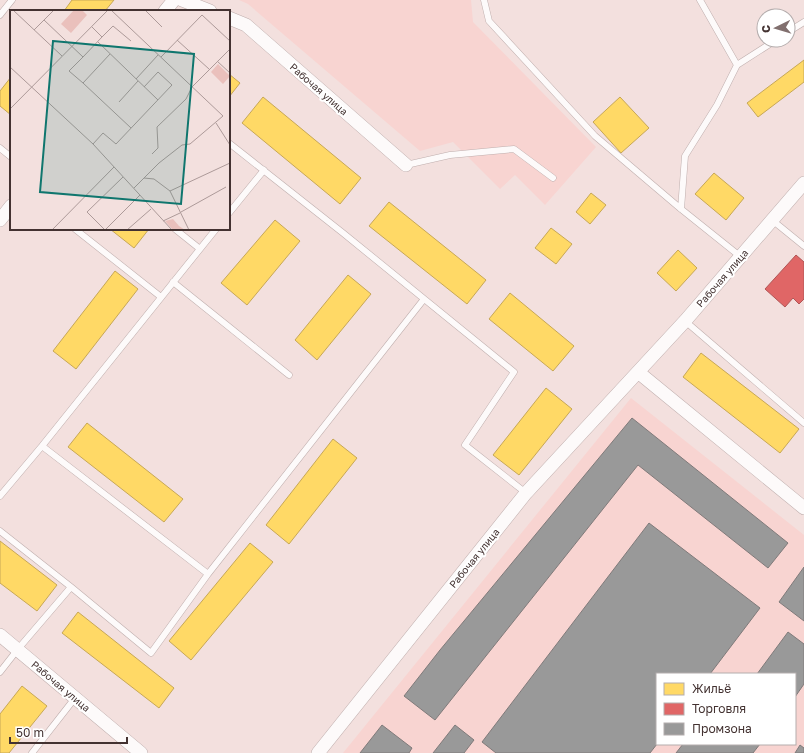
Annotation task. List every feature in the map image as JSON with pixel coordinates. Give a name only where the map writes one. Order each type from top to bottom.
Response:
[{"type":"street","points":[[166,10],[174,0]]},
{"type":"street","points":[[182,0],[207,10]]},
{"type":"street","name":"Рабочая улица","points":[[230,18],[246,25],[406,165]]},
{"type":"street","name":"Рабочая улица","points":[[318,753],[526,492],[684,321],[804,183]]},
{"type":"street","points":[[0,220],[10,207]]},
{"type":"street","points":[[638,372],[804,508]]},
{"type":"street","name":"Рабочая улица","points":[[0,634],[141,753]]},
{"type":"lane","points":[[0,15],[12,0]]},
{"type":"lane","points":[[484,0],[488,21],[595,136],[681,209],[741,257]]},
{"type":"lane","points":[[700,0],[737,65]]},
{"type":"lane","points":[[681,209],[685,156],[717,105],[737,65],[764,48]]},
{"type":"lane","points":[[230,144],[343,233],[514,372],[465,445],[526,492]]},
{"type":"lane","points":[[0,148],[10,156]]},
{"type":"lane","points":[[406,165],[450,155],[514,149],[553,178]]},
{"type":"lane","points":[[230,212],[264,170]]},
{"type":"lane","points":[[772,220],[804,246]]},
{"type":"lane","points":[[76,230],[161,296]]},
{"type":"lane","points":[[176,230],[200,249]]},
{"type":"lane","points":[[0,496],[42,446],[215,230]]},
{"type":"lane","points":[[173,282],[289,375]]},
{"type":"lane","points":[[0,531],[151,653],[208,574],[424,299]]},
{"type":"lane","points":[[684,321],[804,423]]},
{"type":"lane","points":[[42,446],[208,574]]},
{"type":"lane","points":[[0,672],[71,587]]},
{"type":"lane","points":[[32,753],[75,698]]},
{"type":"shaded area","points":[[239,0],[471,0],[473,22],[596,147],[545,205],[515,175],[500,189],[453,142],[420,151],[248,4]]},
{"type":"shaded area","points":[[631,398],[804,535],[804,753],[343,753]]},
{"type":"building: Жильё","points":[[72,0],[114,0],[106,10],[65,10]]},
{"type":"building: Жильё","points":[[804,60],[804,82],[758,117],[747,103]]},
{"type":"building: Жильё","points":[[230,75],[240,83],[230,96]]},
{"type":"building: Жильё","points":[[10,78],[10,114],[0,106],[0,91]]},
{"type":"building: Жильё","points":[[263,97],[361,178],[340,204],[242,123]]},
{"type":"building: Жильё","points":[[620,97],[649,128],[621,153],[593,122]]},
{"type":"building: Жильё","points":[[714,173],[744,198],[726,220],[695,194]]},
{"type":"building: Жильё","points":[[591,193],[606,205],[590,224],[576,212]]},
{"type":"building: Жильё","points":[[389,202],[486,280],[467,304],[369,226]]},
{"type":"building: Жильё","points":[[275,220],[300,241],[247,305],[221,283]]},
{"type":"building: Жильё","points":[[551,228],[572,244],[556,264],[535,248]]},
{"type":"building: Жильё","points":[[111,230],[148,230],[134,248]]},
{"type":"building: Жильё","points":[[678,250],[697,268],[676,291],[657,273]]},
{"type":"building: Жильё","points":[[115,271],[138,289],[76,369],[53,351]]},
{"type":"building: Жильё","points":[[348,275],[371,294],[317,360],[295,340]]},
{"type":"building: Жильё","points":[[510,293],[574,346],[553,371],[489,319]]},
{"type":"building: Жильё","points":[[701,353],[799,429],[780,453],[683,377]]},
{"type":"building: Жильё","points":[[546,388],[572,409],[519,475],[493,455]]},
{"type":"building: Жильё","points":[[87,423],[183,499],[164,522],[68,447]]},
{"type":"building: Жильё","points":[[333,439],[357,458],[289,544],[266,525]]},
{"type":"building: Жильё","points":[[0,541],[57,585],[37,611],[0,583]]},
{"type":"building: Жильё","points":[[250,543],[273,562],[191,660],[169,641]]},
{"type":"building: Жильё","points":[[78,612],[174,688],[159,708],[62,633]]},
{"type":"building: Жильё","points":[[22,686],[47,706],[9,753],[0,753],[0,714]]},
{"type":"building: Торговля","points":[[796,255],[804,262],[804,299],[799,304],[793,298],[785,307],[765,289]]},
{"type":"building: Промзона","points":[[632,418],[788,543],[768,568],[638,465],[435,720],[404,696],[440,650]]},
{"type":"building: Промзона","points":[[649,523],[760,608],[711,673],[656,673],[656,745],[650,753],[496,753],[482,742]]},
{"type":"building: Промзона","points":[[804,567],[804,621],[779,602]]},
{"type":"building: Промзона","points":[[788,632],[804,644],[804,684],[796,696],[796,673],[758,673]]},
{"type":"building: Промзона","points":[[382,725],[412,748],[409,753],[360,753]]},
{"type":"building: Промзона","points":[[455,725],[474,740],[464,753],[433,753]]},
{"type":"building: Промзона","points":[[682,745],[759,745],[753,753],[676,753]]},
{"type":"building: Промзона","points":[[800,745],[804,748],[804,753],[795,753]]}]
